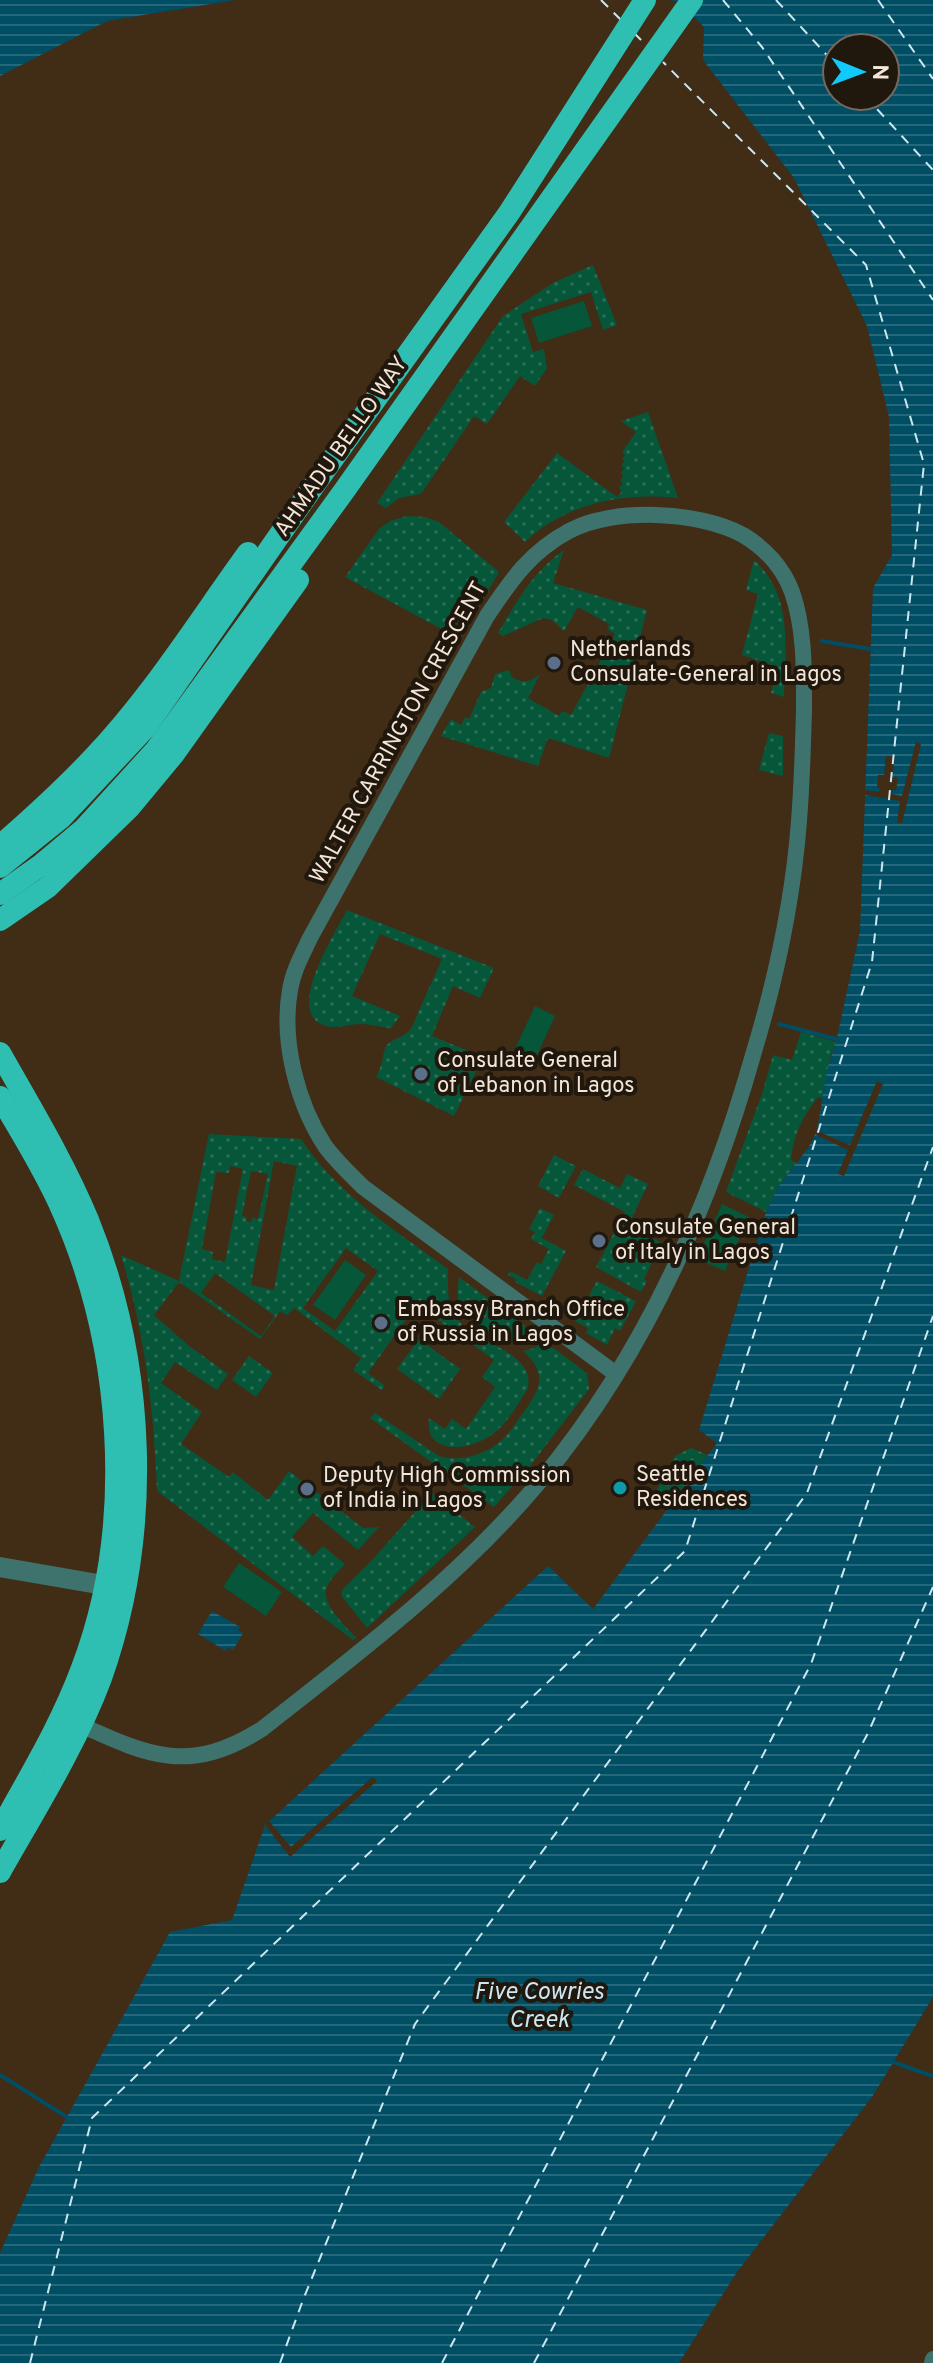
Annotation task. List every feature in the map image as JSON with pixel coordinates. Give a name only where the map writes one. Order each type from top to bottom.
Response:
[{"type":"highway","name":"AHMADU BELLO WAY","points":[[0,867],[61,818],[146,727],[509,213],[645,0]]},
{"type":"highway","name":"AHMADU BELLO WAY","points":[[0,894],[84,829],[156,750],[692,0]]},
{"type":"highway","points":[[0,846],[95,756],[144,698],[278,512],[315,484]]},
{"type":"highway","points":[[0,920],[48,887],[129,808],[173,755],[331,533],[344,491]]},
{"type":"highway","points":[[0,1053],[60,1158],[88,1222],[113,1299],[123,1342],[136,1432],[134,1514],[115,1587],[97,1625],[82,1669],[71,1721],[0,1872]]},
{"type":"highway","points":[[0,1097],[37,1159],[70,1230],[97,1311],[110,1368],[115,1427],[116,1483],[112,1538],[115,1587]]},
{"type":"highway","points":[[0,1830],[71,1721]]},
{"type":"street","name":"WALTER CARRINGTON CRESCENT","points":[[71,1721],[132,1748],[170,1756],[213,1753],[239,1744],[262,1729],[393,1627],[477,1548],[541,1480],[616,1374],[676,1265],[710,1186],[740,1102],[781,946],[798,842],[803,776],[804,658],[793,594],[782,570],[763,550],[745,536],[725,527],[685,519],[638,515],[592,521],[571,530],[541,548],[505,589],[481,627],[310,938],[290,990],[289,1013],[292,1058],[298,1085],[315,1128],[335,1159],[363,1187],[616,1374]]},
{"type":"street","points":[[0,1567],[115,1587]]},
{"type":"green space","points":[[593,265],[617,325],[603,330],[591,292],[521,314],[533,352],[544,349],[547,368],[535,386],[520,376],[487,424],[474,416],[421,494],[399,498],[386,508],[377,503],[503,316],[553,283]]},
{"type":"green space","points":[[584,301],[592,326],[539,343],[531,318]]},
{"type":"green space","points":[[648,412],[678,498],[637,497],[597,503],[558,518],[525,542],[504,522],[557,453],[617,497],[623,483],[620,481],[624,468],[621,466],[625,461],[622,452],[636,432],[621,421]]},
{"type":"green space","points":[[407,516],[439,522],[499,572],[460,639],[345,577],[379,529],[390,521]]},
{"type":"green space","points":[[564,550],[553,583],[647,610],[609,758],[548,738],[538,766],[441,736],[451,719],[461,725],[465,717],[469,719],[481,692],[491,688],[495,674],[509,670],[512,677],[523,681],[540,674],[528,698],[559,716],[562,711],[571,715],[615,634],[607,629],[609,624],[578,607],[564,631],[552,620],[543,618],[503,636],[498,633],[534,578]]},
{"type":"green space","points":[[754,560],[767,574],[781,606],[785,642],[784,697],[771,693],[778,667],[742,655],[758,594],[746,590]]},
{"type":"green space","points":[[769,733],[783,736],[783,776],[759,770]]},
{"type":"green space","points":[[347,910],[494,968],[480,998],[453,986],[432,1036],[483,1057],[454,1116],[376,1077],[387,1045],[411,1029],[442,959],[380,934],[352,996],[400,1016],[391,1028],[360,1024],[328,1026],[313,1017],[309,1004],[311,988]]},
{"type":"green space","points":[[535,1006],[555,1016],[534,1062],[513,1053]]},
{"type":"green space","points":[[801,1032],[836,1042],[823,1098],[818,1097],[803,1119],[792,1151],[791,1160],[796,1163],[778,1187],[766,1212],[726,1192],[773,1055],[792,1060]]},
{"type":"green space","points":[[209,1134],[301,1139],[350,1194],[448,1269],[448,1294],[452,1309],[466,1328],[461,1336],[416,1305],[368,1373],[385,1386],[382,1390],[353,1370],[361,1358],[294,1308],[287,1315],[280,1311],[260,1339],[179,1282],[154,1315],[228,1374],[217,1390],[175,1362],[161,1383],[202,1412],[181,1444],[229,1477],[233,1472],[268,1500],[289,1471],[363,1528],[379,1527],[358,1550],[313,1513],[292,1537],[313,1556],[323,1546],[345,1564],[329,1583],[326,1596],[336,1616],[356,1638],[353,1640],[157,1491],[147,1372],[121,1255],[179,1281]],"holes":[[[274,1161],[297,1166],[274,1290],[251,1285]],[[230,1166],[243,1169],[225,1262],[212,1259],[213,1252],[202,1249],[216,1172],[229,1173]],[[251,1171],[268,1174],[258,1219],[252,1218],[251,1222],[242,1216]],[[346,1248],[378,1271],[335,1331],[303,1308]],[[215,1273],[275,1316],[261,1336],[201,1293]]]},
{"type":"green space","points":[[554,1155],[576,1166],[559,1198],[538,1186]]},
{"type":"green space","points":[[583,1169],[620,1188],[627,1174],[648,1184],[628,1226],[662,1243],[641,1292],[596,1267],[625,1212],[574,1185]]},
{"type":"green space","points":[[722,1204],[749,1217],[725,1271],[697,1259]]},
{"type":"green space","points":[[540,1208],[554,1215],[542,1238],[566,1251],[542,1296],[508,1275],[510,1271],[527,1280],[549,1249],[531,1239],[535,1232],[529,1229]]},
{"type":"green space","points":[[345,1260],[366,1275],[335,1320],[313,1305]]},
{"type":"green space","points":[[459,1277],[537,1335],[514,1342],[469,1318],[458,1301]]},
{"type":"green space","points":[[597,1281],[636,1301],[620,1331],[615,1328],[607,1345],[586,1333],[588,1328],[575,1321]]},
{"type":"green space","points":[[478,1336],[520,1362],[528,1378],[528,1388],[509,1418],[485,1439],[463,1446],[442,1445],[434,1440],[429,1431],[429,1418],[445,1429],[452,1419],[466,1429],[495,1387],[482,1377],[494,1360],[472,1344]]},
{"type":"green space","points":[[419,1339],[460,1369],[439,1399],[397,1369]]},
{"type":"green space","points":[[544,1341],[587,1373],[589,1389],[494,1507],[370,1418],[375,1413],[439,1456],[464,1458],[481,1453],[502,1440],[533,1399],[539,1382],[538,1373],[534,1362],[523,1351]]},
{"type":"green space","points":[[249,1356],[273,1373],[256,1397],[232,1380]]},
{"type":"green space","points":[[691,1448],[708,1455],[674,1500],[658,1500],[645,1509],[642,1507],[658,1488],[675,1456]]},
{"type":"green space","points":[[432,1493],[475,1527],[367,1628],[343,1598],[343,1589]]},
{"type":"green space","points":[[239,1563],[282,1592],[266,1616],[223,1587]]},
{"type":"water","points":[[0,0],[235,0],[107,21],[0,76]]},
{"type":"water","name":"Five Cowries Creek","points":[[669,0],[933,0],[933,1997],[872,2097],[737,2272],[679,2363],[0,2363],[0,2253],[39,2167],[170,1932],[232,1920],[265,1825],[548,1566],[593,1609],[717,1443],[699,1430],[766,1212],[778,1187],[817,1131],[827,1070],[860,931],[873,588],[892,555],[889,417],[867,326],[794,178],[703,60],[704,27],[679,2]]},
{"type":"water","points":[[212,1611],[240,1627],[238,1630],[243,1633],[233,1650],[228,1647],[226,1651],[198,1634]]},
{"type":"pier","points":[[916,742],[921,744],[902,823],[897,823],[900,801],[865,795],[865,790],[879,792],[878,775],[884,775],[886,756],[895,757],[892,777],[898,778],[892,794],[902,796]]},
{"type":"pier","points":[[877,1081],[883,1084],[844,1176],[838,1174],[848,1150],[816,1135],[817,1131],[850,1145]]},
{"type":"pier","points":[[373,1777],[377,1781],[290,1857],[265,1825],[269,1821],[291,1847]]},
{"type":"waterway","points":[[822,641],[870,649]]},
{"type":"waterway","points":[[779,1024],[836,1039]]},
{"type":"waterway","points":[[893,2062],[933,2076]]},
{"type":"waterway","points":[[0,2075],[67,2117]]},
{"type":"ferry route","points":[[601,0],[621,20]]},
{"type":"ferry route","points":[[723,0],[762,47],[933,300]]},
{"type":"ferry route","points":[[776,0],[821,49]]},
{"type":"ferry route","points":[[878,0],[933,79]]},
{"type":"ferry route","points":[[634,33],[647,46]]},
{"type":"ferry route","points":[[30,2363],[92,2118],[685,1551],[872,962],[924,464],[866,265],[663,62]]},
{"type":"ferry route","points":[[880,112],[933,170]]},
{"type":"ferry route","points":[[280,2363],[415,2024],[807,1493],[933,1147]]},
{"type":"ferry route","points":[[442,2363],[811,1664],[933,1316]]},
{"type":"ferry route","points":[[534,2363],[868,1733],[933,1587]]},
{"type":"place","name":"Netherlands Consulate-General in Lagos","points":[[554,663]]},
{"type":"place","name":"Consulate General of Lebanon in Lagos","points":[[421,1074]]},
{"type":"place","name":"Consulate General of Italy in Lagos","points":[[599,1241]]},
{"type":"place","name":"Embassy Branch Office of Russia in Lagos","points":[[381,1323]]},
{"type":"place","name":"Seattle Residences","points":[[620,1488]]},
{"type":"place","name":"Deputy High Commission of India in Lagos","points":[[307,1489]]}]
